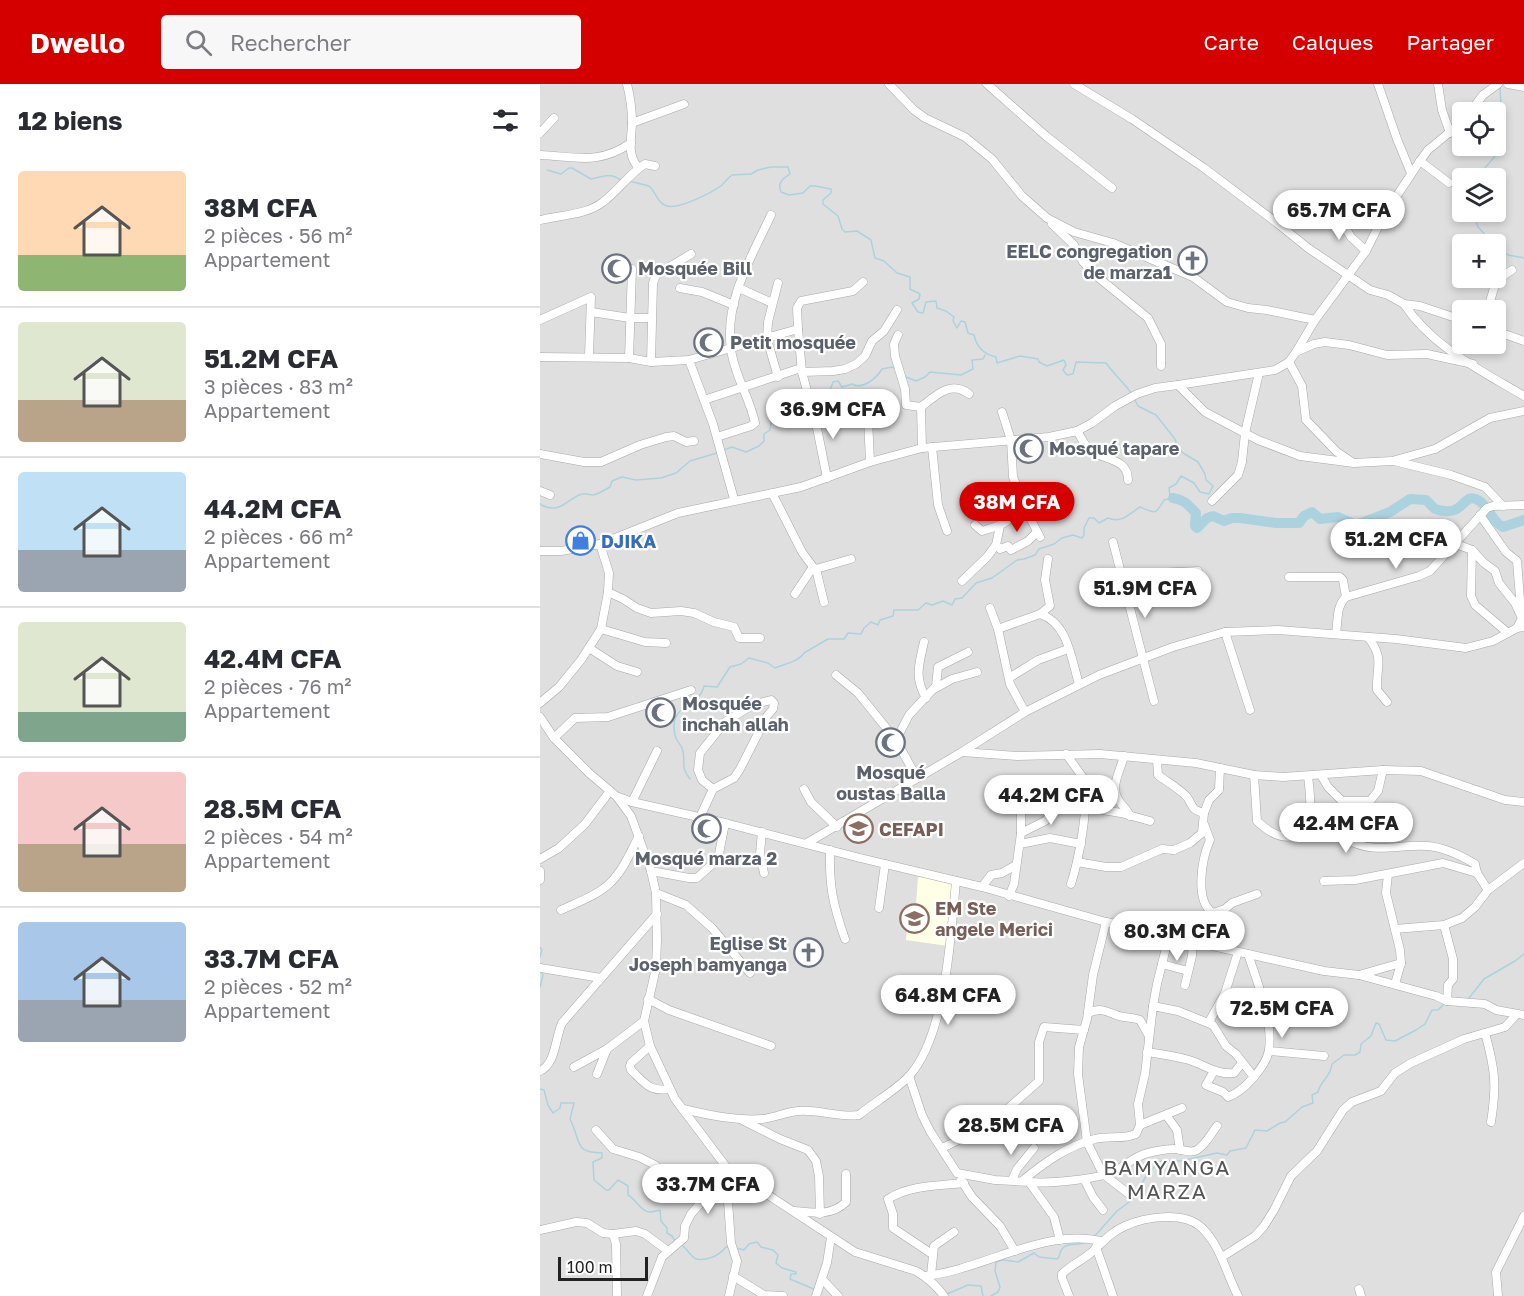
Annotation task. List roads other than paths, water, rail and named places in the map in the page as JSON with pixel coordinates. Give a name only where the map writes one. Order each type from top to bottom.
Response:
[{"type":"street","points":[[627,84],[632,123],[633,162],[639,168]]},
{"type":"street","points":[[889,84],[914,110],[925,118],[965,137],[992,159],[1022,196],[1074,245],[1083,262],[1146,316],[1161,344],[1161,366]]},
{"type":"street","points":[[987,84],[1046,136],[1112,188]]},
{"type":"street","points":[[1074,84],[1132,119],[1204,168],[1308,248],[1370,290],[1388,295],[1404,304],[1420,306],[1452,317]]},
{"type":"street","points":[[1378,84],[1411,173]]},
{"type":"street","points":[[540,551],[561,551],[600,544],[678,513],[734,499],[801,487],[870,462],[922,448],[1049,437],[1077,431],[1127,399],[1155,388],[1259,373],[1289,362],[1315,320],[1366,251],[1384,214],[1411,173],[1428,150],[1450,134],[1442,110],[1438,84]]},
{"type":"street","points":[[1508,84],[1524,87]]},
{"type":"street","points":[[1478,102],[1495,86]]},
{"type":"street","points":[[632,123],[684,104]]},
{"type":"street","points":[[540,133],[554,118]]},
{"type":"street","points":[[540,155],[598,158],[610,155],[631,143]]},
{"type":"street","points":[[1420,161],[1449,183]]},
{"type":"street","points":[[540,220],[592,209],[604,201],[639,168],[645,164],[656,166]]},
{"type":"street","points":[[1318,215],[1328,211],[1337,215],[1351,237],[1366,251]]},
{"type":"street","points":[[717,439],[754,423],[741,389],[731,349],[731,322],[744,272],[771,215]]},
{"type":"street","points":[[1047,218],[1074,231],[1113,243],[1193,278],[1227,302],[1315,320]]},
{"type":"street","points":[[651,362],[652,291],[656,275],[691,254]]},
{"type":"street","points":[[629,358],[632,269]]},
{"type":"street","points":[[1491,300],[1492,290],[1499,278],[1512,270]]},
{"type":"street","points":[[827,478],[802,370],[797,308],[801,301],[853,291],[863,282]]},
{"type":"street","points":[[778,283],[772,303],[767,339],[778,376]]},
{"type":"street","points":[[680,288],[702,292],[734,305]]},
{"type":"street","points":[[739,288],[772,303]]},
{"type":"street","points":[[540,320],[591,297],[589,356]]},
{"type":"street","points":[[1404,304],[1413,318],[1427,332],[1494,379],[1524,396]]},
{"type":"street","points":[[704,400],[802,370],[845,369],[856,364],[865,356],[872,340],[884,331],[897,310]]},
{"type":"street","points":[[591,312],[630,318],[651,318]]},
{"type":"street","points":[[540,357],[589,356],[629,358],[651,362],[689,360],[798,329]]},
{"type":"street","points":[[1506,334],[1524,340]]},
{"type":"street","points":[[898,335],[894,344],[895,356],[905,389],[906,405],[921,407],[946,389],[963,390],[969,394]]},
{"type":"street","points":[[1296,352],[1325,342],[1349,345],[1387,355],[1427,354],[1473,364]]},
{"type":"street","points":[[689,360],[717,439],[734,499]]},
{"type":"street","points":[[1289,362],[1302,386],[1306,420],[1337,452],[1354,463]]},
{"type":"street","points":[[1212,501],[1238,475],[1259,373]]},
{"type":"street","points":[[1178,385],[1205,412],[1279,450],[1300,456],[1354,463],[1392,460],[1435,448],[1490,418],[1524,411]]},
{"type":"street","points":[[921,407],[922,448]]},
{"type":"street","points":[[996,545],[1000,549],[1008,546],[1011,550],[1038,534],[1013,477],[1011,440],[1002,412]]},
{"type":"street","points":[[868,418],[870,462]]},
{"type":"street","points":[[1077,431],[1089,450],[1124,466],[1128,471],[1128,480]]},
{"type":"street","points":[[540,453],[584,462],[601,462],[640,445],[666,437],[674,436],[686,442],[694,441]]},
{"type":"street","points":[[932,447],[938,505],[947,531]]},
{"type":"street","points":[[1392,460],[1451,475],[1485,487],[1503,506]]},
{"type":"street","points":[[540,491],[550,495]]},
{"type":"street","points":[[772,493],[802,552],[815,568],[824,602]]},
{"type":"street","points":[[1023,502],[1048,513],[1060,515],[1066,513]]},
{"type":"street","points":[[975,525],[982,531],[1000,526],[1013,518],[1023,502]]},
{"type":"street","points":[[1336,634],[1339,607],[1346,597],[1431,571],[1488,508],[1524,505]]},
{"type":"street","points":[[1480,515],[1506,552],[1517,561],[1520,599],[1524,610]]},
{"type":"street","points":[[962,580],[987,557],[996,545],[1000,526]]},
{"type":"street","points":[[1113,542],[1154,701]]},
{"type":"street","points":[[540,703],[559,687],[601,629],[609,573],[600,544]]},
{"type":"street","points":[[807,843],[962,752],[1025,712],[1079,684],[1142,657],[1225,632],[1278,630],[1466,648],[1493,641],[1520,628],[1522,618],[1515,603],[1499,583],[1495,571],[1472,550],[1456,544]]},
{"type":"street","points":[[1472,550],[1471,596],[1475,605],[1508,633]]},
{"type":"street","points":[[795,594],[815,568],[851,559]]},
{"type":"street","points":[[998,629],[1040,614],[1050,606],[1045,580],[1048,559]]},
{"type":"street","points":[[1122,580],[1158,573],[1198,571]]},
{"type":"street","points":[[1289,577],[1340,577],[1343,580],[1346,597]]},
{"type":"street","points":[[608,592],[651,613],[681,611],[694,613],[714,622],[734,627],[739,638],[760,638]]},
{"type":"street","points":[[990,608],[998,629],[1012,690],[1025,712]]},
{"type":"street","points":[[1040,614],[1054,621],[1061,629],[1079,684]]},
{"type":"street","points":[[601,629],[645,642],[666,643]]},
{"type":"street","points":[[1225,632],[1240,686],[1250,710]]},
{"type":"street","points":[[1368,637],[1377,648],[1379,655],[1377,690],[1387,702]]},
{"type":"street","points":[[924,642],[918,679],[926,698]]},
{"type":"street","points":[[589,648],[617,666],[637,672]]},
{"type":"street","points":[[1010,678],[1038,660],[1068,649]]},
{"type":"street","points":[[896,740],[909,715],[936,686],[938,667],[968,652]]},
{"type":"street","points":[[932,690],[952,679],[976,672]]},
{"type":"street","points":[[836,675],[858,693],[896,740],[917,778]]},
{"type":"street","points":[[554,738],[574,718],[608,717],[691,690]]},
{"type":"street","points":[[700,817],[713,789],[734,778],[740,769],[767,716],[773,709],[774,703],[771,700],[752,705],[725,722],[700,753],[698,770],[702,780],[713,789]]},
{"type":"street","points":[[540,717],[554,738],[613,793],[631,816],[639,836],[651,871],[656,893],[657,914],[656,968],[644,1021],[650,1046],[669,1089],[683,1110],[727,1171],[814,1223],[855,1252],[928,1276],[943,1294]]},
{"type":"street","points":[[632,802],[657,751]]},
{"type":"street","points":[[962,752],[1017,756],[1066,754],[1124,756],[1196,763],[1254,775],[1308,776],[1383,770],[1420,771],[1497,798],[1524,802]]},
{"type":"street","points":[[1066,754],[1092,790],[1093,809]]},
{"type":"street","points":[[1124,756],[1115,791],[1130,816]]},
{"type":"street","points":[[1157,760],[1158,775],[1187,798],[1190,806],[1204,813]]},
{"type":"street","points":[[1077,862],[1121,867],[1162,849],[1174,850],[1190,843],[1202,833],[1204,813],[1209,800],[1219,790],[1220,768]]},
{"type":"street","points":[[1342,801],[1370,801],[1378,791],[1383,770]]},
{"type":"street","points":[[1254,775],[1257,821],[1268,832],[1290,838],[1301,832],[1308,819],[1310,803],[1308,776]]},
{"type":"street","points":[[1321,775],[1328,787],[1342,801],[1347,839],[1356,845],[1384,848],[1428,846],[1452,851],[1475,864],[1477,873],[1488,890]]},
{"type":"street","points":[[1021,833],[1049,817],[1048,796],[1053,789],[1082,786],[1084,807],[1081,844],[1071,884]]},
{"type":"street","points":[[1008,790],[1021,788],[1020,844],[1014,884],[1009,896]]},
{"type":"street","points":[[804,789],[811,802],[837,827]]},
{"type":"street","points":[[613,793],[632,802],[957,880],[1106,922],[1324,971],[1359,975],[1448,1001],[1485,1004],[1496,1010],[1521,1014]]},
{"type":"street","points":[[540,859],[559,848],[613,793]]},
{"type":"street","points":[[1084,807],[1150,821]]},
{"type":"street","points":[[651,871],[697,878],[718,859],[725,823]]},
{"type":"street","points":[[1204,823],[1210,840],[1201,881],[1201,893],[1210,912],[1225,909],[1232,903],[1257,894]]},
{"type":"street","points":[[762,832],[760,853],[764,873]]},
{"type":"street","points":[[561,910],[603,889],[612,881],[622,868],[639,836]]},
{"type":"street","points":[[1020,844],[1050,838],[1081,844]]},
{"type":"street","points":[[830,850],[829,879],[832,897],[845,939]]},
{"type":"street","points":[[1324,882],[1388,874],[1443,863],[1477,873]]},
{"type":"street","points":[[1395,929],[1444,925],[1453,922],[1469,913],[1488,890],[1524,863]]},
{"type":"street","points":[[879,908],[885,864]]},
{"type":"street","points":[[982,887],[991,875],[1002,873],[1017,865]]},
{"type":"street","points":[[540,871],[540,880]]},
{"type":"street","points":[[1388,874],[1386,893],[1401,963],[1395,984]]},
{"type":"street","points":[[683,1110],[741,1120],[783,1116],[798,1111],[859,1115],[909,1076],[920,1059],[934,1027],[950,951],[957,880]]},
{"type":"street","points":[[656,893],[686,905],[712,928],[750,973]]},
{"type":"street","points":[[540,1071],[551,1062],[562,1023],[657,914]]},
{"type":"street","points":[[1106,922],[1079,1047],[1078,1074],[1087,1142],[1103,1174],[1129,1194]]},
{"type":"street","points":[[1444,925],[1453,959],[1452,979],[1448,985],[1448,1001]]},
{"type":"street","points":[[1026,1181],[1057,1155],[1087,1142],[1104,1137],[1126,1138],[1136,1134],[1140,1125],[1138,1104],[1145,1074],[1153,1006],[1169,936]]},
{"type":"street","points":[[1185,985],[1193,941]]},
{"type":"street","points":[[1209,1022],[1225,993],[1238,952]]},
{"type":"street","points":[[1214,1071],[1206,1085],[1223,1092],[1228,1097],[1237,1094],[1254,1077],[1269,1051],[1268,1024],[1248,954]]},
{"type":"street","points":[[1359,975],[1401,963]]},
{"type":"street","points":[[1162,964],[1188,971]]},
{"type":"street","points":[[543,969],[601,978]]},
{"type":"street","points":[[648,999],[669,1010],[771,1046]]},
{"type":"street","points":[[1153,1006],[1178,1011],[1209,1022],[1254,1077]]},
{"type":"street","points":[[1088,1013],[1098,1009],[1108,1010],[1117,1015],[1140,1020],[1149,1036]]},
{"type":"street","points":[[1222,1257],[1255,1236],[1264,1226],[1291,1176],[1317,1152],[1343,1110],[1352,1102],[1381,1091],[1395,1073],[1410,1063],[1464,1039],[1505,1027],[1521,1014]]},
{"type":"street","points":[[574,1066],[607,1049],[644,1021]]},
{"type":"street","points":[[942,1148],[987,1127],[1039,1081],[1039,1042],[1044,1027],[1084,1030]]},
{"type":"street","points":[[1485,1033],[1494,1065],[1496,1092],[1491,1122]]},
{"type":"street","points":[[650,1046],[631,1063],[631,1070],[651,1088],[669,1089]]},
{"type":"street","points":[[597,1074],[607,1049]]},
{"type":"street","points":[[1269,1051],[1323,1056]]},
{"type":"street","points":[[1147,1052],[1192,1061],[1214,1071],[1234,1073],[1242,1063]]},
{"type":"street","points":[[909,1076],[930,1131],[972,1197],[1000,1226],[1015,1251]]},
{"type":"street","points":[[1140,1125],[1182,1108]]},
{"type":"street","points":[[1166,1115],[1177,1130],[1180,1150]]},
{"type":"street","points":[[741,1120],[808,1150],[816,1161],[819,1176],[820,1214]]},
{"type":"street","points":[[957,1173],[995,1180],[1049,1183],[1084,1179],[1113,1172],[1136,1156],[1166,1150],[1196,1151],[1210,1140],[1217,1126]]},
{"type":"street","points":[[596,1130],[613,1149],[639,1157],[655,1165],[664,1173],[681,1176],[711,1191]]},
{"type":"street","points":[[1012,1180],[1017,1169],[1034,1148]]},
{"type":"street","points":[[647,1296],[662,1257],[684,1238],[685,1226],[691,1214],[727,1171]]},
{"type":"street","points":[[727,1171],[731,1246],[737,1261],[729,1296]]},
{"type":"street","points":[[790,1210],[820,1214],[840,1208],[846,1202],[846,1174]]},
{"type":"street","points":[[1084,1179],[1103,1210]]},
{"type":"street","points":[[1026,1181],[1054,1217],[1060,1240]]},
{"type":"street","points":[[932,1254],[893,1228],[888,1200],[898,1193],[918,1188],[964,1184]]},
{"type":"street","points":[[1498,1296],[1496,1272],[1524,1216]]},
{"type":"street","points":[[1069,1296],[1062,1274],[1095,1242],[1140,1220],[1179,1218],[1190,1219],[1208,1234],[1222,1257],[1238,1296]]},
{"type":"street","points":[[540,1230],[576,1222],[587,1223],[603,1233],[636,1231],[674,1246]]},
{"type":"street","points":[[928,1276],[934,1246],[954,1232]]},
{"type":"street","points":[[613,1234],[616,1244],[617,1296]]},
{"type":"street","points":[[817,1293],[827,1263],[831,1237]]},
{"type":"street","points":[[928,1276],[967,1268],[1000,1254],[1060,1240],[1095,1242]]},
{"type":"street","points":[[1095,1242],[1113,1296]]},
{"type":"street","points":[[733,1276],[764,1295],[783,1296]]},
{"type":"street","points":[[822,1280],[838,1296]]},
{"type":"waterway","points":[[1485,168],[1495,156],[1504,137],[1500,87]]},
{"type":"waterway","points":[[629,181],[649,186],[661,202],[672,207],[711,192],[732,175],[751,174],[771,167],[788,167],[790,174],[780,183],[781,192],[789,195],[803,193],[810,186],[831,189],[831,193],[823,200],[823,204],[838,216],[845,232],[857,231],[871,240],[875,258],[884,261],[897,273],[910,277],[910,289],[920,294],[919,299],[912,303],[918,312],[923,313],[926,302],[936,301],[937,308],[954,317],[953,321],[957,328],[961,321],[965,322],[968,333],[974,335],[982,350],[996,357],[997,363],[1020,356],[1038,359],[1047,366],[1064,360],[1066,365],[1063,370],[1067,375],[1073,374],[1076,362],[1106,363],[1132,394]]},
{"type":"waterway","points":[[547,170],[561,174],[572,168],[591,179],[610,176],[621,180]]},
{"type":"waterway","points":[[1476,222],[1485,234]]},
{"type":"waterway","points":[[1506,254],[1524,258]]},
{"type":"waterway","points":[[904,376],[916,381],[930,372],[961,375],[973,369],[972,360],[983,359],[985,355]]},
{"type":"waterway","points":[[814,404],[826,401],[833,382],[838,381],[842,387],[852,384],[860,386],[873,380],[882,369],[892,367],[896,369]]},
{"type":"waterway","points":[[690,779],[684,767],[682,748],[675,735],[676,717],[696,699],[704,686],[717,687],[730,667],[741,664],[749,658],[768,663],[775,668],[795,661],[828,639],[844,639],[848,633],[861,634],[871,622],[878,625],[880,620],[893,616],[894,610],[918,610],[926,603],[932,605],[943,601],[952,605],[955,599],[962,598],[976,583],[992,578],[1017,560],[1035,555],[1039,549],[1054,544],[1062,538],[1073,535],[1082,538],[1089,518],[1094,518],[1099,523],[1108,518],[1121,519],[1140,507],[1152,512],[1156,511],[1164,500],[1173,498],[1170,496],[1169,488],[1176,484],[1181,476],[1194,483],[1200,492],[1209,494],[1213,486],[1206,480],[1198,462],[1183,453],[1156,415],[1138,406],[1134,398]]},
{"type":"waterway","points":[[724,450],[732,447],[746,452],[759,446],[764,441],[764,434],[770,430],[771,423],[783,409],[806,406]]},
{"type":"waterway","points":[[540,504],[547,507],[559,507],[578,495],[599,493],[610,487],[612,481],[622,477],[636,480],[661,478],[676,473],[690,461],[717,453]]},
{"type":"waterway","points":[[1173,498],[1188,505],[1196,513],[1195,526],[1197,528],[1207,518],[1213,516],[1224,521],[1240,518],[1276,523],[1299,523],[1304,516],[1312,512],[1320,519],[1338,517],[1356,525],[1390,512],[1410,499],[1426,500],[1435,509],[1453,511],[1469,499],[1475,498],[1503,527],[1524,520]]},
{"type":"waterway","points":[[540,947],[542,950],[540,957]]},
{"type":"waterway","points":[[1465,999],[1469,998],[1484,979],[1524,954]]},
{"type":"waterway","points":[[540,987],[543,975],[541,971]]},
{"type":"waterway","points":[[1093,1238],[1117,1211],[1132,1200],[1148,1173],[1161,1161],[1180,1161],[1217,1153],[1227,1155],[1230,1151],[1246,1148],[1255,1130],[1267,1131],[1285,1122],[1302,1107],[1313,1103],[1312,1095],[1318,1092],[1332,1064],[1344,1055],[1355,1055],[1360,1052],[1361,1044],[1371,1036],[1376,1023],[1379,1024],[1386,1040],[1395,1041],[1425,1024],[1432,1010],[1438,1010],[1444,1004]]},
{"type":"waterway","points":[[540,1089],[544,1090],[553,1113],[560,1108],[561,1103],[574,1103],[570,1119],[580,1145],[586,1151],[602,1153],[602,1158],[593,1162],[594,1180],[606,1190],[609,1190],[618,1180],[628,1186],[628,1195],[643,1209],[649,1212],[660,1210],[661,1221],[667,1228],[667,1233],[675,1241]]},
{"type":"waterway","points":[[736,1248],[744,1250],[749,1244],[757,1242],[761,1247],[773,1250],[778,1255],[776,1263],[782,1268],[796,1272],[796,1274],[791,1274],[790,1279],[816,1290]]},
{"type":"waterway","points":[[991,1296],[998,1292],[1000,1287],[995,1271],[996,1262],[1003,1260],[1018,1262],[1034,1253],[1039,1257],[1057,1259],[1065,1246],[1084,1243]]},
{"type":"waterway","points":[[682,1245],[694,1258],[700,1260],[715,1256],[728,1247]]},
{"type":"waterway","points":[[947,1294],[968,1285],[981,1286],[983,1296]]},
{"type":"place","name":"EELC congregation de marza1","points":[[1193,261]]},
{"type":"place","name":"Mosquée Bill","points":[[617,268]]},
{"type":"place","name":"Petit mosquée","points":[[709,342]]},
{"type":"place","name":"Mosqué tapare","points":[[1028,448]]},
{"type":"place","name":"DJIKA","points":[[580,541]]},
{"type":"place","name":"Mosquée inchah allah","points":[[661,713]]},
{"type":"place","name":"Mosqué oustas Balla","points":[[891,743]]},
{"type":"place","name":"Mosqué marza 2","points":[[706,829]]},
{"type":"place","name":"CEFAPI","points":[[858,829]]},
{"type":"place","name":"EM Ste angele Merici","points":[[914,918]]},
{"type":"place","name":"Eglise St Joseph bamyanga","points":[[808,953]]},
{"type":"district","name":"BAMYANGA MARZA","points":[[1167,1179]]}]
